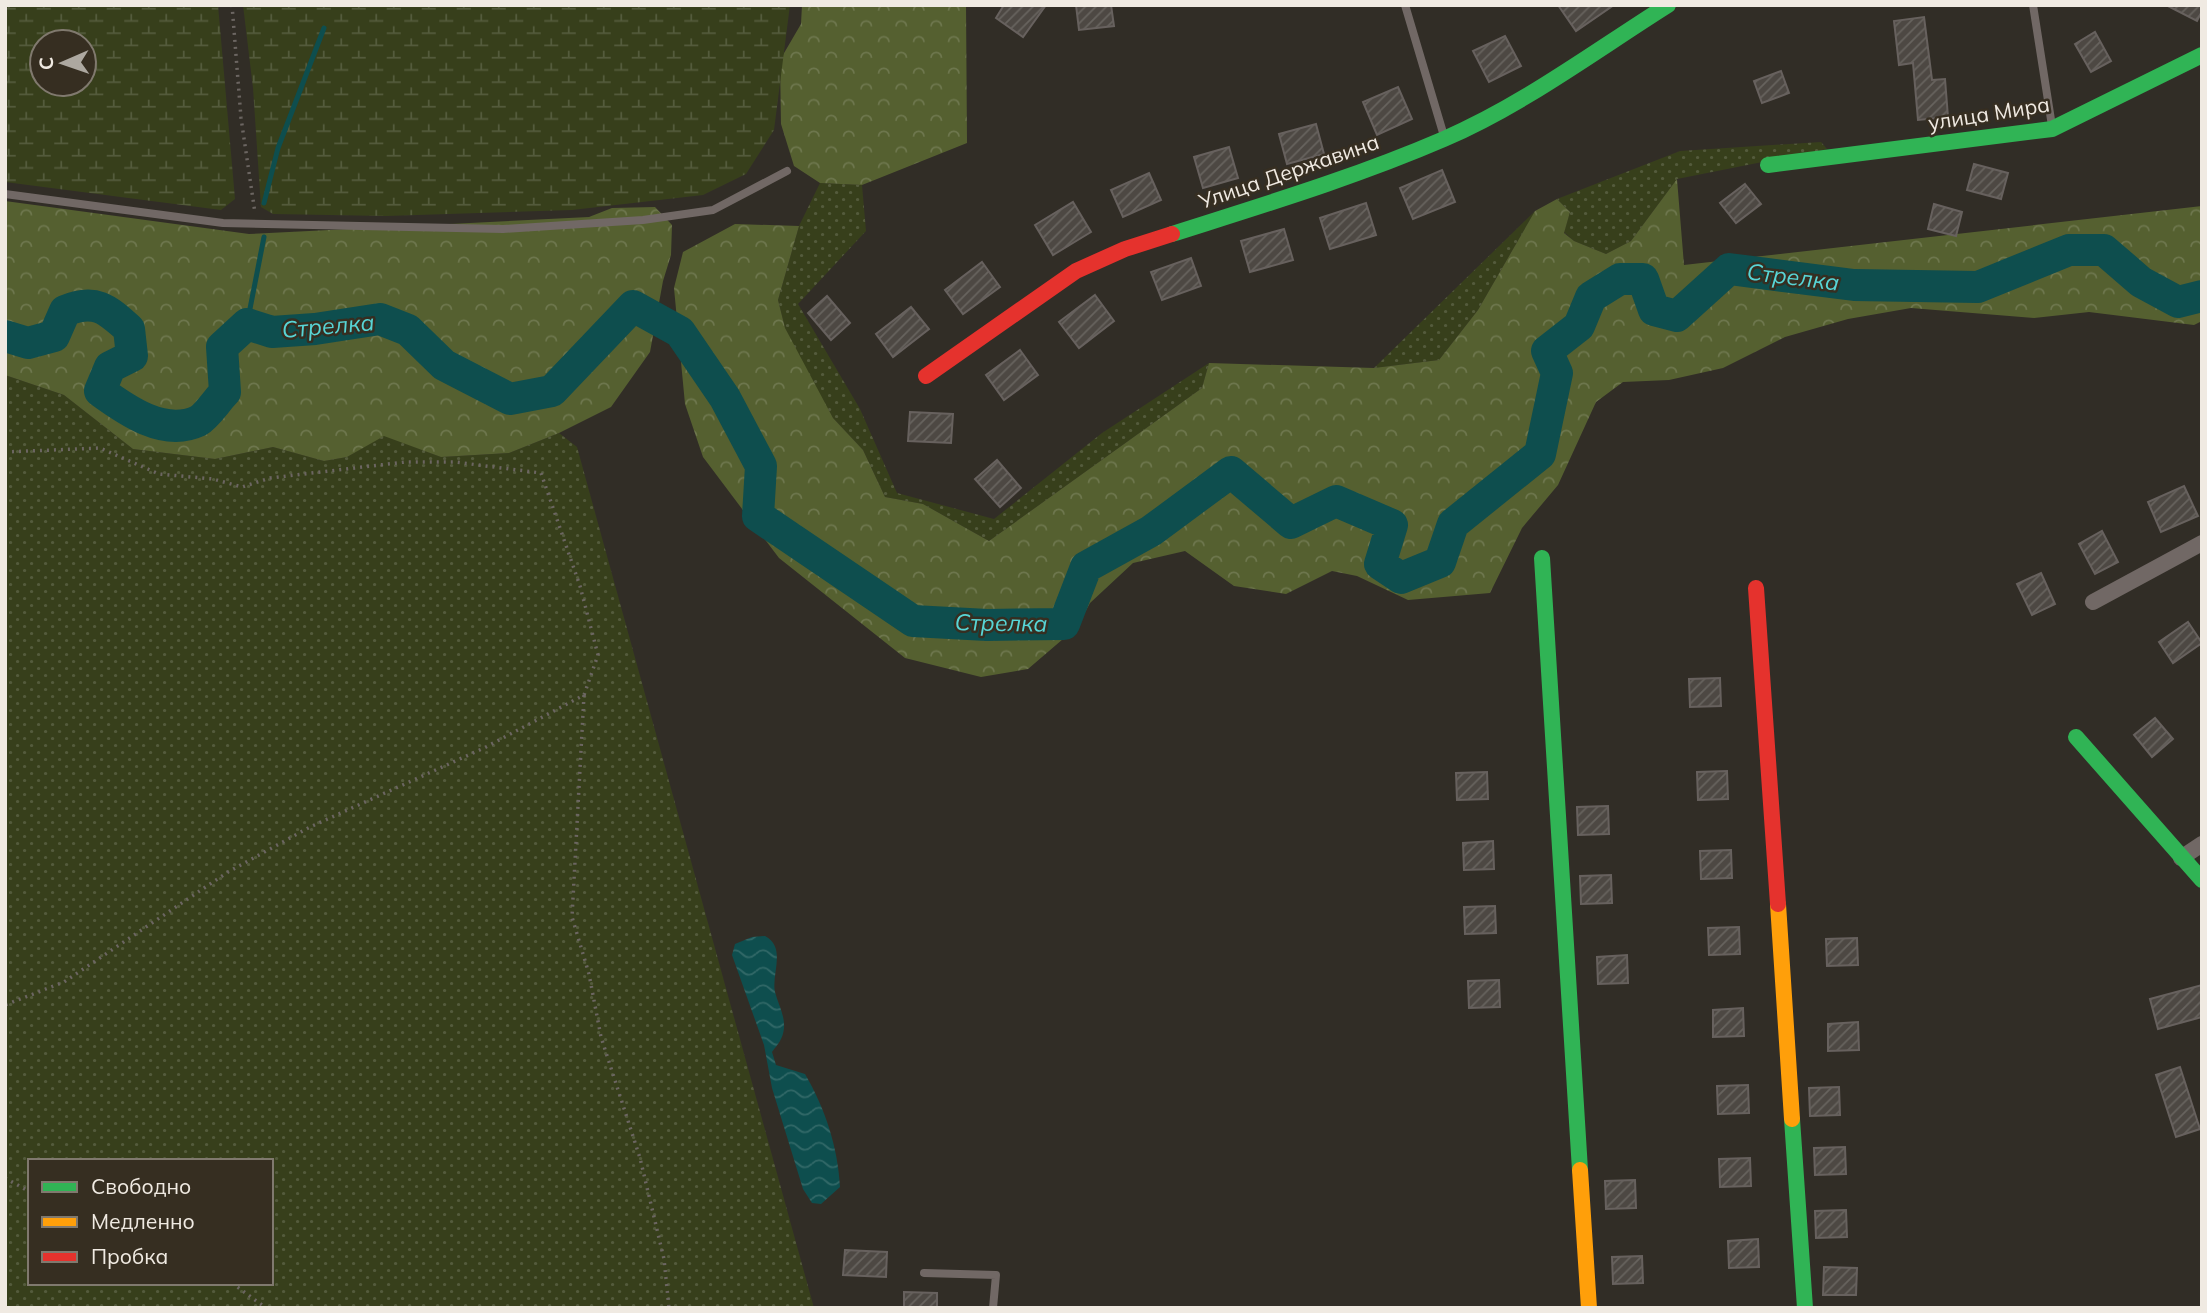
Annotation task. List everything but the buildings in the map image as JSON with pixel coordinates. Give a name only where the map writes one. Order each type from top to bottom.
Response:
[{"type":"street","name":"Улица Державина","points":[[926,376],[1076,271],[1125,250],[1293,195],[1445,139],[1528,94],[1668,5]]},
{"type":"street","name":"улица Мира","points":[[1768,165],[2052,129],[2202,55]]},
{"type":"street","points":[[2093,602],[2202,543]]},
{"type":"street","points":[[1542,558],[1590,1308]]},
{"type":"street","points":[[1756,588],[1805,1308]]},
{"type":"street","points":[[2076,737],[2202,880]]},
{"type":"street","points":[[2181,858],[2202,844]]},
{"type":"lane","points":[[1405,5],[1445,139]]},
{"type":"lane","points":[[2034,5],[2052,129]]},
{"type":"lane","points":[[5,194],[223,223],[503,229],[643,220],[713,210],[787,172]]},
{"type":"lane","points":[[924,1273],[996,1275],[993,1308]]},
{"type":"path","points":[[232,5],[241,118],[256,222]]},
{"type":"path","points":[[5,452],[100,448],[159,474],[213,479],[242,487],[270,478],[405,463],[455,462],[541,474],[580,586],[598,655],[584,695],[572,917],[589,974],[601,1037],[640,1158],[664,1259],[669,1308]]},
{"type":"path","points":[[5,1005],[64,982],[228,872],[310,827],[484,748],[584,695]]},
{"type":"path","points":[[5,1178],[28,1191]]},
{"type":"path","points":[[235,1285],[266,1308]]},
{"type":"green space","points":[[5,5],[218,5],[235,199],[221,210],[5,182]]},
{"type":"green space","points":[[243,5],[790,5],[774,130],[746,174],[703,195],[572,210],[386,216],[273,214],[261,207],[253,88]]},
{"type":"green space","points":[[802,5],[966,5],[967,143],[862,185],[820,183],[794,166],[781,124],[780,60],[801,24]]},
{"type":"green space","points":[[1821,142],[1827,149],[1677,179],[1631,241],[1606,254],[1574,241],[1564,232],[1570,212],[1557,199],[1680,151]]},
{"type":"green space","points":[[1677,179],[1684,265],[2202,206],[2202,321],[2194,325],[2089,312],[2034,318],[1911,308],[1848,319],[1785,337],[1723,368],[1669,380],[1623,382],[1596,402],[1558,485],[1522,528],[1490,593],[1408,600],[1357,576],[1332,571],[1286,594],[1234,586],[1185,551],[1133,563],[1090,603],[1077,627],[1028,669],[981,677],[905,658],[779,558],[703,457],[685,404],[674,288],[683,252],[735,224],[799,226],[778,300],[785,328],[833,418],[863,450],[885,497],[923,504],[989,541],[1202,388],[1209,363],[1374,368],[1439,360],[1478,310],[1535,211],[1557,199],[1570,212],[1564,233],[1574,241],[1606,254],[1631,241]]},
{"type":"green space","points":[[820,183],[862,185],[866,231],[798,304],[860,409],[897,493],[994,519],[1102,433],[1209,363],[1202,388],[989,541],[923,504],[885,497],[863,450],[833,418],[797,355],[785,328],[778,300],[799,226]]},
{"type":"green space","points":[[5,201],[249,234],[589,217],[612,208],[655,207],[672,225],[671,255],[663,281],[650,352],[611,407],[559,433],[509,453],[441,457],[384,436],[347,457],[324,461],[273,447],[215,459],[133,449],[64,395],[5,375]]},
{"type":"green space","points":[[1535,211],[1478,310],[1439,360],[1374,368]]},
{"type":"green space","points":[[5,375],[64,395],[133,449],[215,459],[273,447],[324,461],[347,457],[384,435],[441,457],[509,453],[559,433],[577,447],[814,1308],[5,1308]]},
{"type":"water","points":[[765,936],[772,941],[777,954],[774,985],[784,1023],[781,1038],[772,1052],[776,1065],[805,1074],[819,1100],[836,1157],[840,1187],[821,1204],[812,1203],[803,1189],[772,1088],[764,1045],[732,955],[735,944],[752,937]]},
{"type":"waterway","points":[[264,203],[278,148],[324,28]]},
{"type":"waterway","points":[[247,324],[264,237]]},
{"type":"waterway","name":"Стрелка","points":[[5,336],[28,343],[54,336],[65,311],[85,306],[107,311],[129,329],[132,356],[110,367],[100,391],[133,413],[159,424],[172,426],[198,421],[225,392],[222,347],[247,324],[272,332],[315,329],[380,319],[408,330],[444,365],[510,399],[552,391],[633,306],[680,332],[725,398],[761,466],[758,516],[913,621],[987,625],[1064,624],[1086,567],[1151,531],[1231,472],[1291,523],[1336,501],[1392,525],[1380,564],[1401,578],[1440,562],[1453,524],[1540,454],[1557,373],[1547,351],[1579,326],[1591,297],[1620,279],[1643,279],[1654,310],[1677,316],[1729,269],[1854,285],[1978,287],[2069,250],[2104,250],[2141,282],[2178,302],[2202,296]]},
{"type":"traffic: fast","points":[[1172,234],[1343,178],[1444,139],[1530,94],[1668,5]]},
{"type":"traffic: fast","points":[[1768,165],[2052,129],[2202,55]]},
{"type":"traffic: fast","points":[[1542,558],[1580,1170]]},
{"type":"traffic: fast","points":[[2076,737],[2202,880]]},
{"type":"traffic: fast","points":[[1792,1119],[1805,1308]]},
{"type":"traffic: slow","points":[[1778,904],[1792,1119]]},
{"type":"traffic: slow","points":[[1580,1170],[1589,1308]]},
{"type":"traffic: jam","points":[[926,376],[1076,271],[1125,249],[1172,234]]},
{"type":"traffic: jam","points":[[1756,588],[1778,904]]}]
